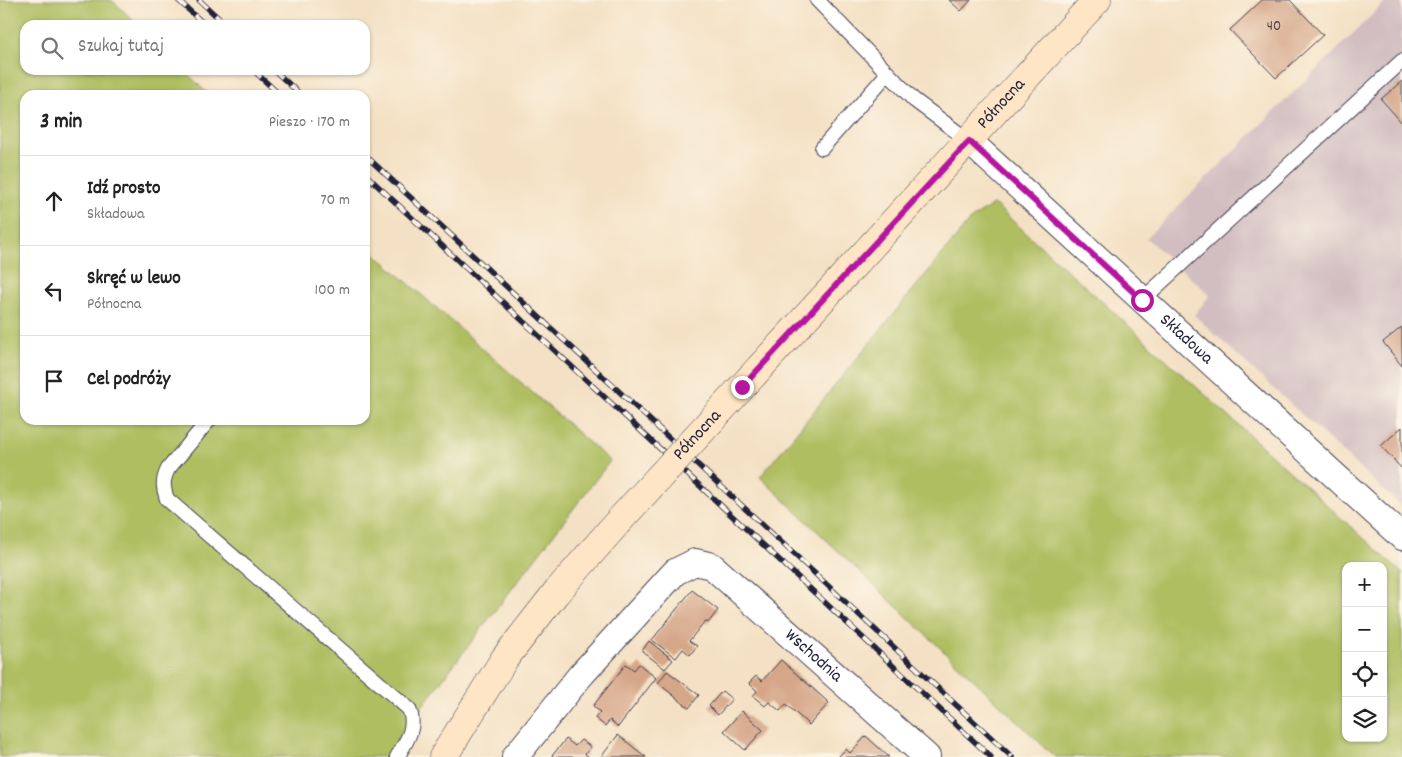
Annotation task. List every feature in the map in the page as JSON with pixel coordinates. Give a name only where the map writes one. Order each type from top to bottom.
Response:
[{"type":"street","name":"Północna","points":[[443,757],[506,658],[555,594],[617,523],[1097,0]]},
{"type":"street","name":"Składowa","points":[[969,141],[1402,537]]},
{"type":"street","name":"Wschodnia","points":[[515,757],[580,676],[675,572],[695,562],[712,566],[927,757]]},
{"type":"lane","points":[[817,0],[914,100],[969,141]]},
{"type":"lane","points":[[1142,300],[1402,61]]},
{"type":"lane","points":[[822,148],[888,73]]},
{"type":"lane","points":[[206,425],[168,469],[164,478],[163,488],[167,499],[409,709],[413,718],[412,727],[408,739],[397,757]]},
{"type":"shaded area","points":[[1387,0],[1402,0],[1402,507],[1194,315],[1210,295],[1146,238]]},
{"type":"green space","points":[[0,0],[112,0],[133,20],[20,20],[20,75],[189,75],[204,90],[20,90],[20,425],[370,425],[370,249],[610,461],[413,718],[389,757],[0,757]]},
{"type":"green space","points":[[994,204],[1402,573],[1402,757],[1055,757],[760,477],[971,219]]},
{"type":"building","points":[[949,0],[971,0],[961,11]]},
{"type":"building","points":[[1262,0],[1290,0],[1323,35],[1276,78],[1230,30]]},
{"type":"building","points":[[1402,81],[1402,123],[1381,99]]},
{"type":"building","points":[[1402,327],[1402,366],[1383,342]]},
{"type":"building","points":[[1402,427],[1402,469],[1381,446]]},
{"type":"building","points":[[692,590],[718,610],[708,623],[705,621],[689,641],[697,646],[690,655],[683,649],[676,658],[652,640]]},
{"type":"building","points":[[649,641],[673,660],[665,669],[642,651]]},
{"type":"building","points":[[781,660],[829,703],[809,725],[786,704],[780,711],[769,702],[765,706],[753,696],[757,691],[749,683],[756,676],[762,681]]},
{"type":"building","points":[[626,664],[634,670],[639,664],[656,678],[618,727],[610,720],[605,726],[595,718],[600,712],[593,706]]},
{"type":"building","points":[[667,671],[699,695],[689,708],[658,683]]},
{"type":"building","points":[[722,691],[732,699],[718,715],[709,706]]},
{"type":"building","points":[[742,711],[763,730],[745,750],[724,731]]},
{"type":"building","points":[[618,735],[646,757],[601,757]]},
{"type":"building","points":[[866,736],[889,757],[838,757],[846,749],[850,753]]},
{"type":"building","points":[[566,739],[575,746],[581,740],[591,747],[585,754],[589,757],[551,757]]},
{"type":"railway","points":[[178,0],[200,20]]},
{"type":"railway","points":[[199,0],[221,20]]},
{"type":"railway","points":[[258,75],[275,90]]},
{"type":"railway","points":[[279,75],[296,90]]},
{"type":"railway","points":[[370,160],[1012,757]]},
{"type":"railway","points":[[370,179],[991,757]]},
{"type":"route","points":[[742,387],[969,141],[1142,300]]}]
